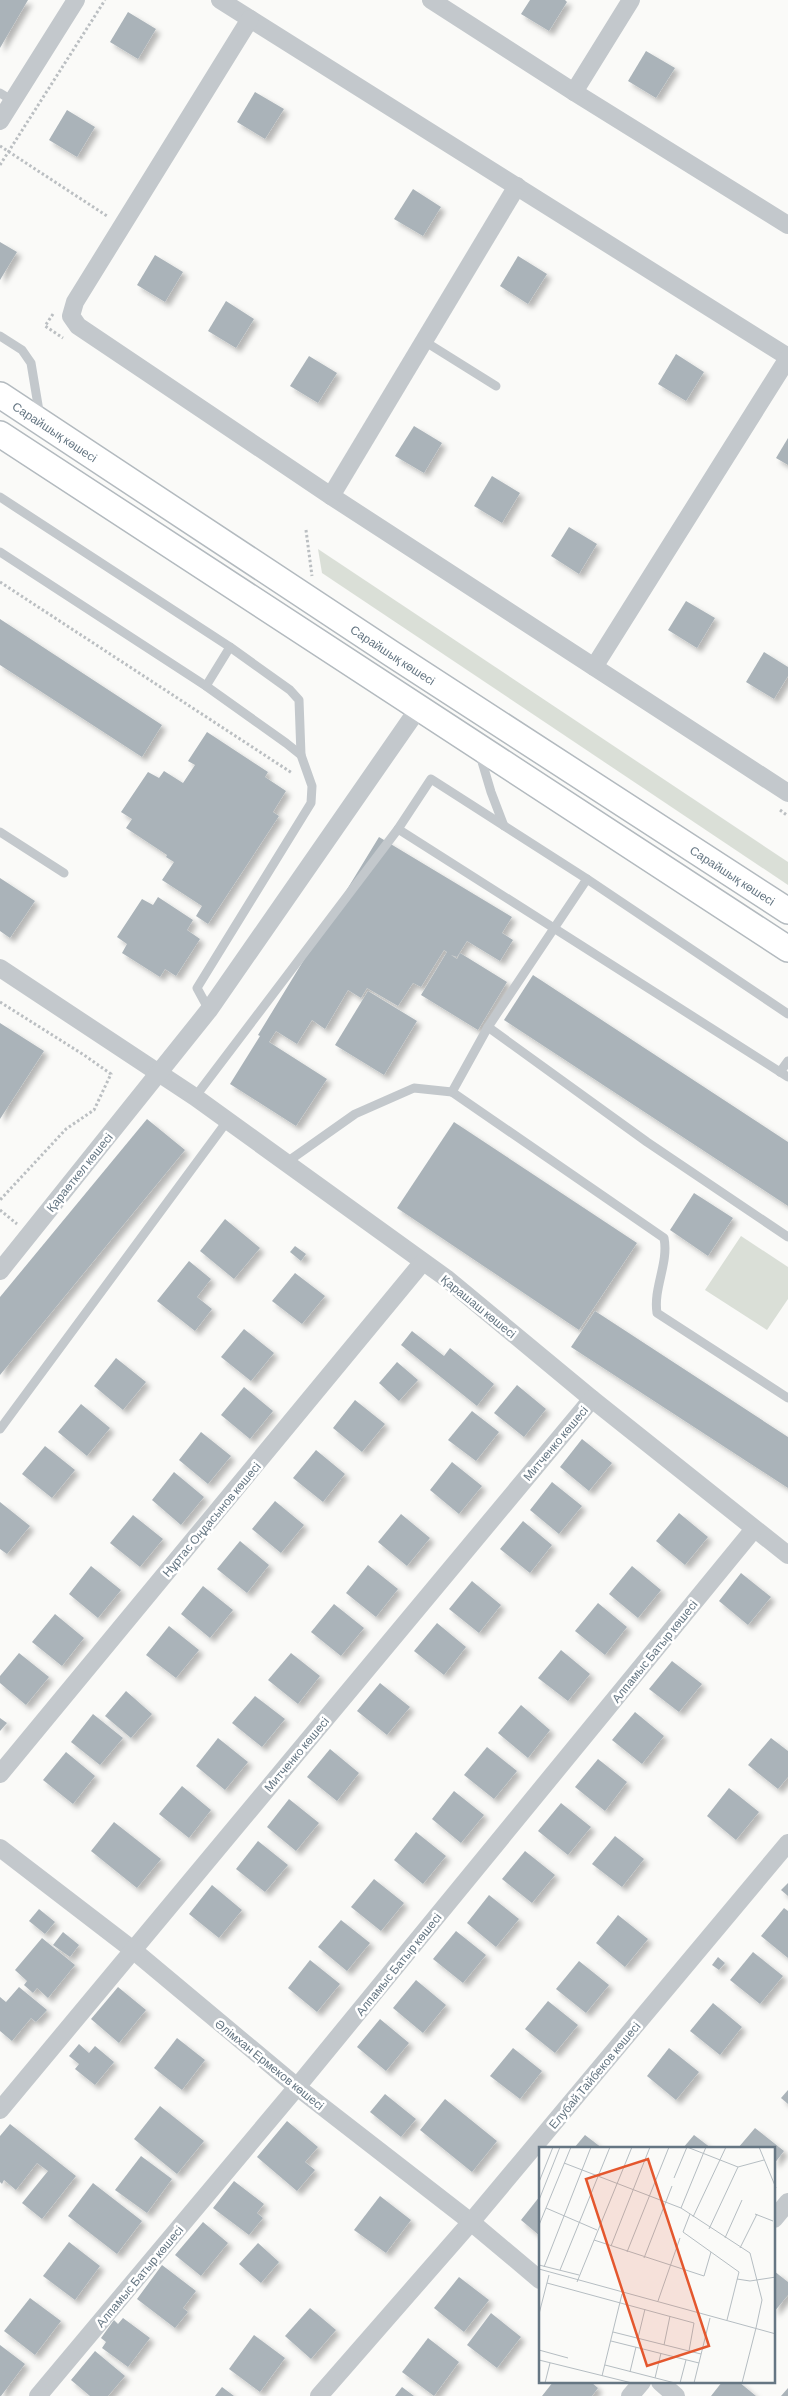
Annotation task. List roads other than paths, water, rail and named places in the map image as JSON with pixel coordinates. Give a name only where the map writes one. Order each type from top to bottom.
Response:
[{"type":"main road","name":"Сарайшық көшесі","points":[[0,395],[374,642],[788,911]]},
{"type":"main road","points":[[0,434],[788,949]]},
{"type":"main road","points":[[156,536],[191,547],[298,621],[354,656],[361,657],[374,642]]},
{"type":"main road","points":[[418,708],[432,698],[439,697],[654,834],[680,840]]},
{"type":"street","points":[[0,121],[6,97],[76,0]]},
{"type":"street","points":[[220,0],[788,358],[594,667]]},
{"type":"street","points":[[431,0],[574,92],[788,225]]},
{"type":"street","points":[[574,92],[631,0]]},
{"type":"street","points":[[250,19],[75,302],[72,316],[78,326],[331,496],[788,793]]},
{"type":"street","points":[[331,496],[516,186]]},
{"type":"street","name":"Қараөткел көшесі","points":[[0,1271],[209,1010],[418,708]]},
{"type":"street","name":"Қарашаш көшесі","points":[[0,968],[195,1097],[287,1162],[422,1263],[446,1278],[592,1399],[788,1555]]},
{"type":"street","name":"Нұртас Оңдасынов көшесі","points":[[0,1774],[422,1263]]},
{"type":"street","name":"Митченко көшесі","points":[[0,2110],[592,1399]]},
{"type":"street","name":"Алпамыс Батыр көшесі","points":[[38,2396],[297,2087],[754,1529]]},
{"type":"street","name":"Елубай Тайбеков көшесі","points":[[319,2396],[471,2222],[788,1843]]},
{"type":"street","name":"Әлімхан Ермеков көшесі","points":[[0,1848],[132,1950],[297,2087],[471,2222],[539,2279]]},
{"type":"street","points":[[776,2217],[788,2202]]},
{"type":"street","points":[[630,2396],[640,2384]]},
{"type":"street","points":[[662,2384],[676,2396]]},
{"type":"lane","points":[[0,336],[22,350],[31,363],[40,422]]},
{"type":"lane","points":[[424,341],[496,386]]},
{"type":"lane","points":[[0,498],[230,647],[290,690],[299,700],[301,755],[312,786],[311,803],[196,988],[209,1010]]},
{"type":"lane","points":[[0,552],[206,686],[301,755]]},
{"type":"lane","points":[[206,686],[230,647]]},
{"type":"lane","points":[[478,748],[491,792],[504,826]]},
{"type":"lane","points":[[195,1097],[398,828],[431,779],[788,1014]]},
{"type":"lane","points":[[398,828],[784,1075],[788,1061]]},
{"type":"lane","points":[[0,832],[64,873]]},
{"type":"lane","points":[[452,1092],[488,1028],[587,880]]},
{"type":"lane","points":[[488,1028],[647,1142],[788,1237]]},
{"type":"lane","points":[[287,1162],[355,1114],[414,1088],[452,1092],[664,1238],[666,1250],[655,1301],[657,1313],[788,1398]]},
{"type":"lane","points":[[0,1429],[228,1120]]}]
